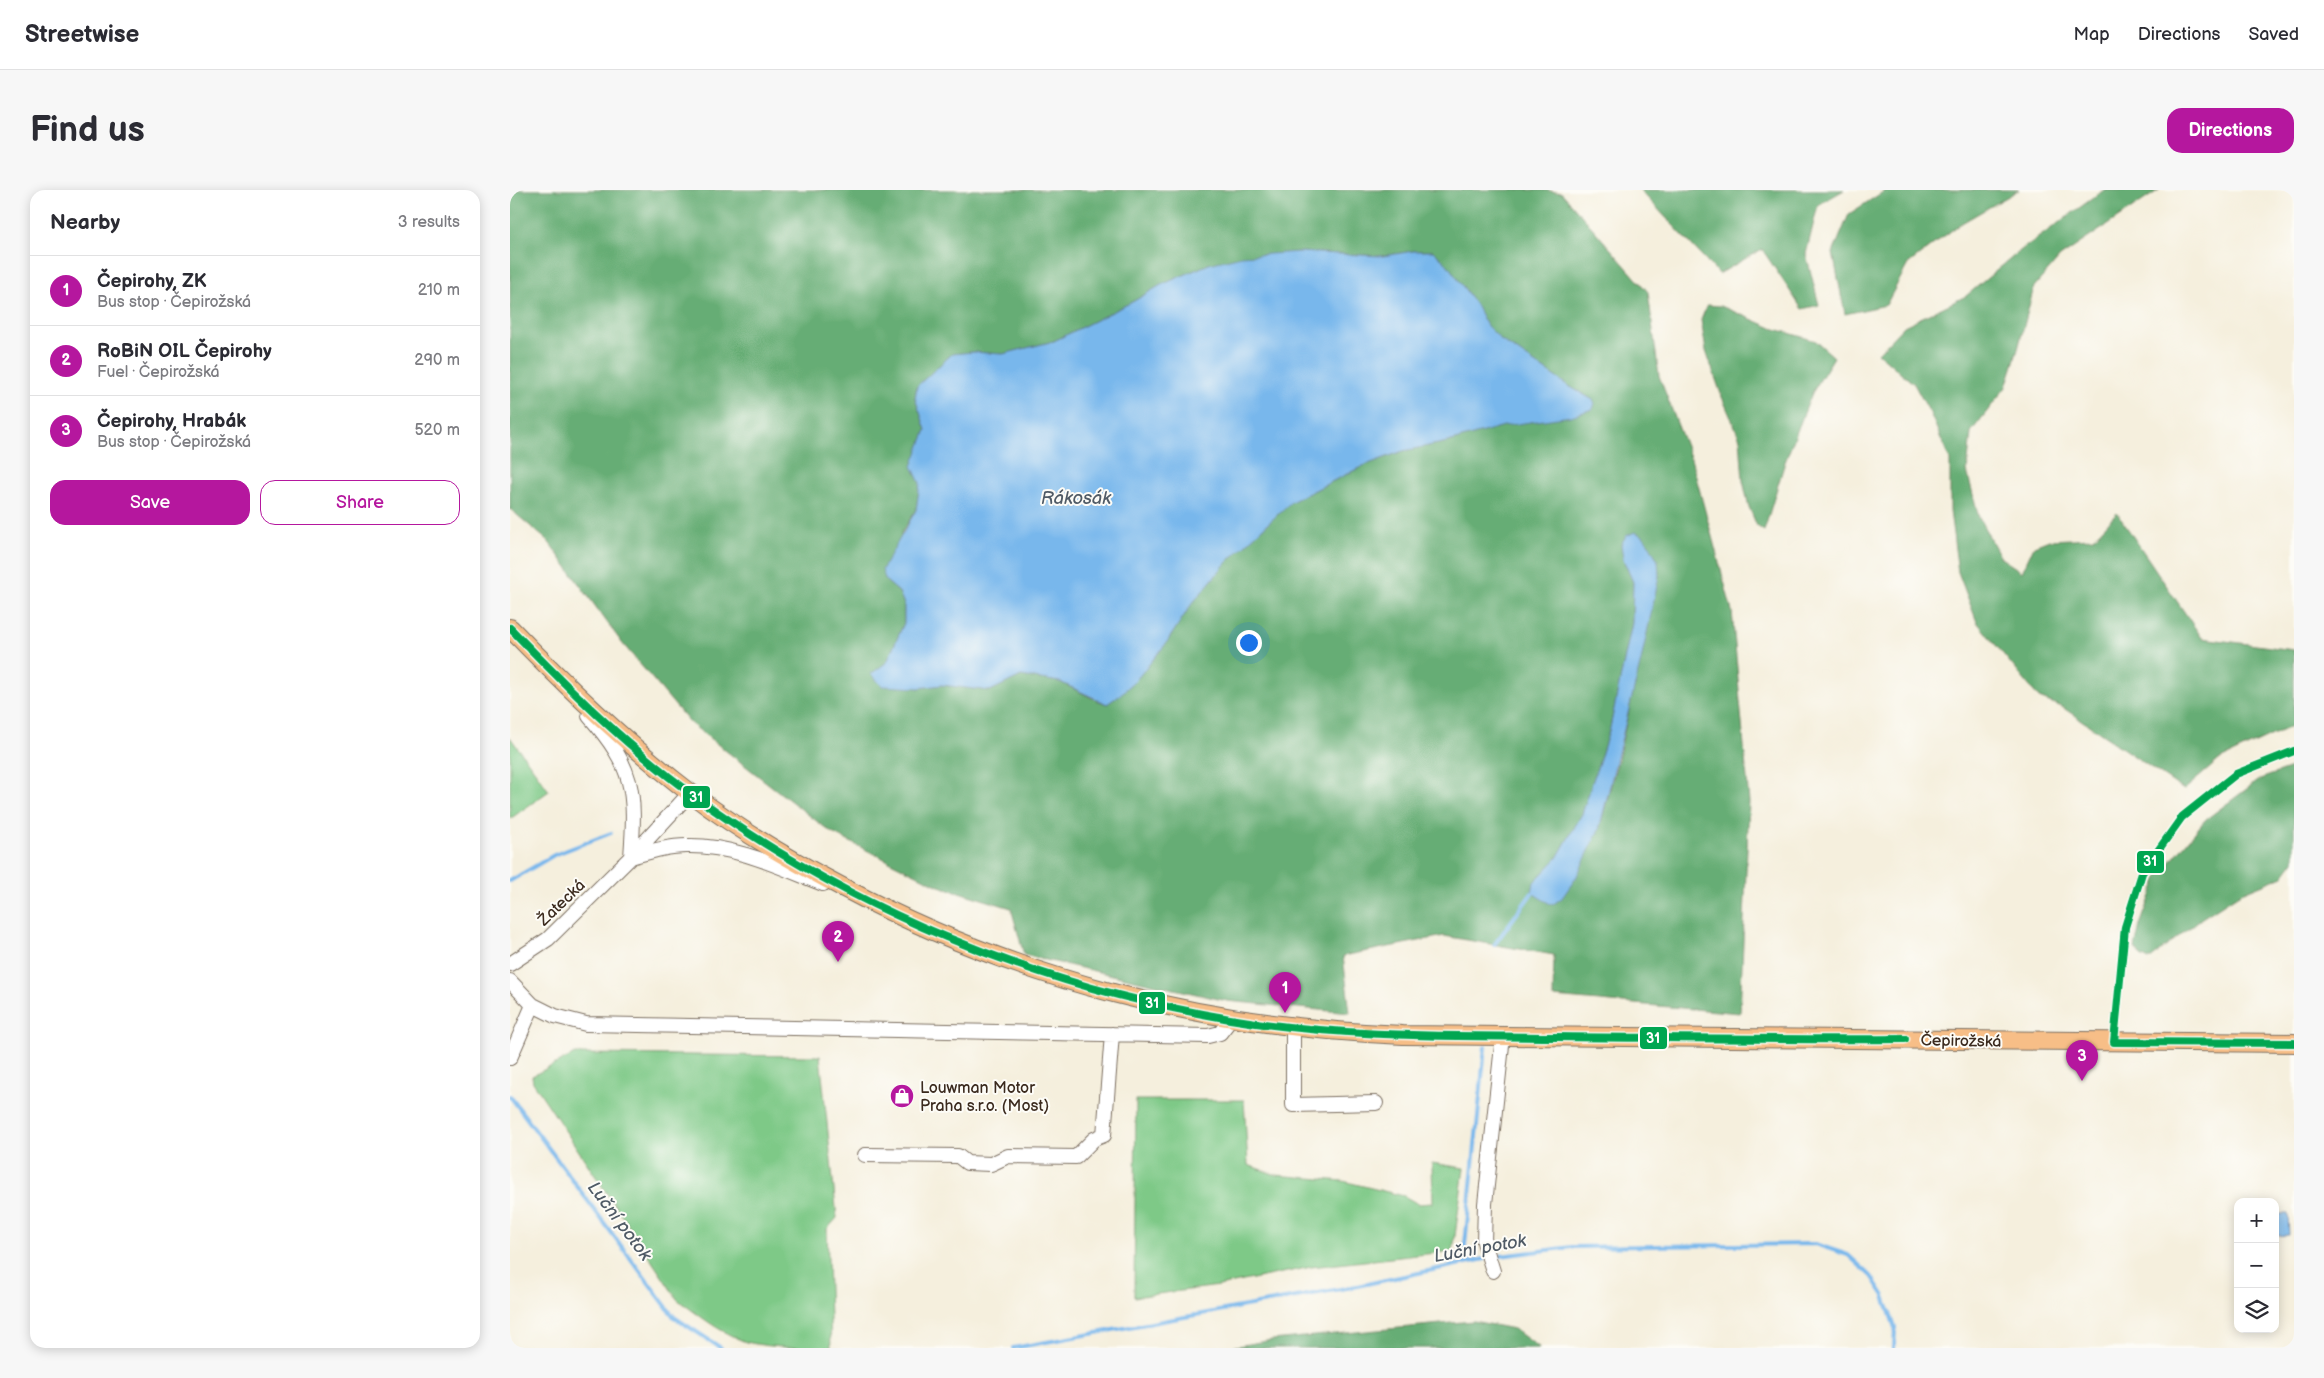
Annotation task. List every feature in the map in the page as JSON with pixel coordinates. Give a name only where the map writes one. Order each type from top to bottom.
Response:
[{"type":"main road","name":"Čepirožská","points":[[510,628],[552,672],[627,740],[690,793],[778,852],[876,905],[954,941],[1045,974],[1110,992],[1231,1019],[1293,1028],[1361,1033],[2294,1043]]},
{"type":"street","points":[[552,672],[606,735],[617,750],[626,769],[632,791],[634,813],[631,857],[661,849],[686,846],[730,851],[756,858],[876,905]]},
{"type":"street","name":"Žatecká","points":[[510,964],[548,939],[631,857],[690,793]]},
{"type":"street","points":[[510,981],[533,1005],[555,1016],[586,1024],[1208,1036],[1220,1033],[1231,1019]]},
{"type":"street","points":[[510,1058],[533,1005]]},
{"type":"street","points":[[1293,1028],[1293,1105],[1376,1103]]},
{"type":"street","points":[[866,1155],[958,1156],[967,1163],[991,1164],[1008,1156],[1076,1157],[1094,1138],[1104,1135],[1112,1034]]},
{"type":"street","points":[[1493,1271],[1484,1242],[1485,1204],[1503,1036]]},
{"type":"green space","points":[[510,190],[1544,190],[1562,193],[1648,292],[1659,376],[1692,462],[1732,611],[1749,802],[1740,1013],[1553,997],[1554,955],[1444,936],[1343,956],[1350,1013],[1227,1001],[1024,955],[1011,908],[939,886],[832,833],[690,723],[622,643],[548,541],[510,509]],"holes":[[[1413,251],[1433,251],[1447,264],[1476,305],[1487,326],[1501,340],[1567,385],[1593,400],[1448,442],[1403,451],[1363,466],[1291,502],[1227,562],[1191,605],[1165,645],[1136,680],[1107,704],[1060,682],[1021,676],[990,691],[942,685],[919,688],[872,674],[887,662],[904,623],[904,604],[899,592],[886,581],[902,532],[916,510],[920,483],[913,466],[926,430],[915,398],[917,386],[952,354],[972,352],[1003,354],[1054,341],[1134,301],[1161,285],[1209,264],[1298,252],[1383,256]],[[1623,559],[1659,575],[1618,760],[1599,830],[1534,882],[1557,858],[1582,814],[1610,728],[1632,623],[1633,582]]]},
{"type":"green space","points":[[1640,190],[1844,190],[1818,205],[1806,254],[1819,305],[1802,309],[1762,249],[1719,274]]},
{"type":"green space","points":[[1886,190],[2019,190],[1960,224],[1908,264],[1886,305],[1845,314],[1833,253],[1849,214]]},
{"type":"green space","points":[[2104,190],[2159,190],[2060,257],[2034,287],[2006,387],[1971,432],[1967,471],[1979,518],[2001,558],[2022,572],[2034,546],[2049,540],[2094,538],[2117,513],[2202,638],[2294,650],[2294,725],[2219,760],[2184,790],[2062,707],[2039,698],[1977,622],[1958,572],[1950,511],[1950,460],[1930,413],[1914,384],[1878,353],[1904,326],[1966,296],[2021,250]]},
{"type":"green space","points":[[1707,305],[1721,306],[1772,328],[1816,341],[1834,357],[1812,393],[1785,462],[1764,531],[1757,526],[1749,507],[1743,481],[1740,439],[1722,397],[1706,351],[1701,320]]},
{"type":"green space","points":[[510,737],[549,791],[510,819]]},
{"type":"green space","points":[[2294,767],[2294,861],[2283,876],[2239,894],[2202,918],[2149,960],[2141,956],[2135,948],[2140,925],[2158,877],[2205,820],[2260,779]]},
{"type":"green space","points":[[575,1054],[820,1056],[837,1218],[827,1229],[831,1348],[777,1347],[746,1342],[719,1329],[677,1299],[533,1082],[532,1076]]},
{"type":"green space","points":[[1136,1100],[1244,1100],[1248,1165],[1276,1175],[1343,1181],[1404,1196],[1418,1204],[1433,1203],[1432,1163],[1464,1168],[1453,1251],[1311,1267],[1219,1286],[1134,1297]]},
{"type":"green space","points":[[1473,1321],[1514,1329],[1540,1348],[1225,1348],[1272,1340]]},
{"type":"water","name":"Rákosák","points":[[1413,251],[1433,251],[1447,264],[1476,305],[1487,326],[1501,340],[1567,385],[1593,400],[1595,403],[1593,409],[1571,416],[1504,426],[1448,442],[1403,451],[1363,466],[1291,502],[1227,562],[1191,605],[1165,645],[1136,680],[1107,704],[1060,682],[1021,676],[990,691],[942,685],[919,688],[882,686],[871,674],[887,662],[904,623],[904,604],[899,592],[886,581],[882,570],[916,510],[920,483],[912,466],[926,430],[915,398],[917,386],[952,354],[972,352],[1003,354],[1054,341],[1134,301],[1161,285],[1209,264],[1241,256],[1298,252],[1383,256]]},
{"type":"water","points":[[1635,532],[1643,536],[1649,544],[1658,561],[1659,576],[1641,661],[1599,830],[1576,878],[1562,898],[1552,905],[1532,893],[1534,882],[1557,858],[1582,814],[1610,728],[1632,623],[1633,582],[1623,559],[1621,544],[1626,536]]},
{"type":"water","points":[[2279,1214],[2288,1214],[2289,1235],[2279,1236]]},
{"type":"waterway","points":[[510,881],[554,855],[611,833]]},
{"type":"waterway","points":[[1494,945],[1532,893]]},
{"type":"waterway","points":[[1463,1264],[1485,1047]]},
{"type":"waterway","name":"Luční potok","points":[[510,1096],[674,1317],[721,1348]]},
{"type":"waterway","name":"Luční potok","points":[[1492,1257],[1572,1247],[1815,1244],[1848,1255],[1871,1276],[1884,1296],[1895,1328],[1894,1348]]},
{"type":"waterway","name":"Luční potok","points":[[1013,1348],[1357,1286],[1485,1259]]},
{"type":"transit line","name":"31","points":[[510,628],[574,693],[641,754],[689,792],[750,834],[813,872],[879,907],[946,937],[1015,964],[1086,986],[1157,1005],[1230,1019],[1271,1025],[1352,1032],[1474,1036],[1905,1039]]},
{"type":"transit line","name":"31","points":[[2114,1042],[2125,927],[2142,873],[2182,817],[2236,774],[2294,751]]},
{"type":"transit line","name":"31","points":[[2114,1042],[2294,1043]]},
{"type":"place","name":"RoBiN OIL Čepirohy","points":[[838,962]]},
{"type":"place","name":"Čepirohy, ZK","points":[[1285,1013]]},
{"type":"place","name":"Čepirohy, Hrabák","points":[[2082,1081]]},
{"type":"place","name":"Louwman Motor Praha s.r.o. (Most)","points":[[902,1096]]}]
